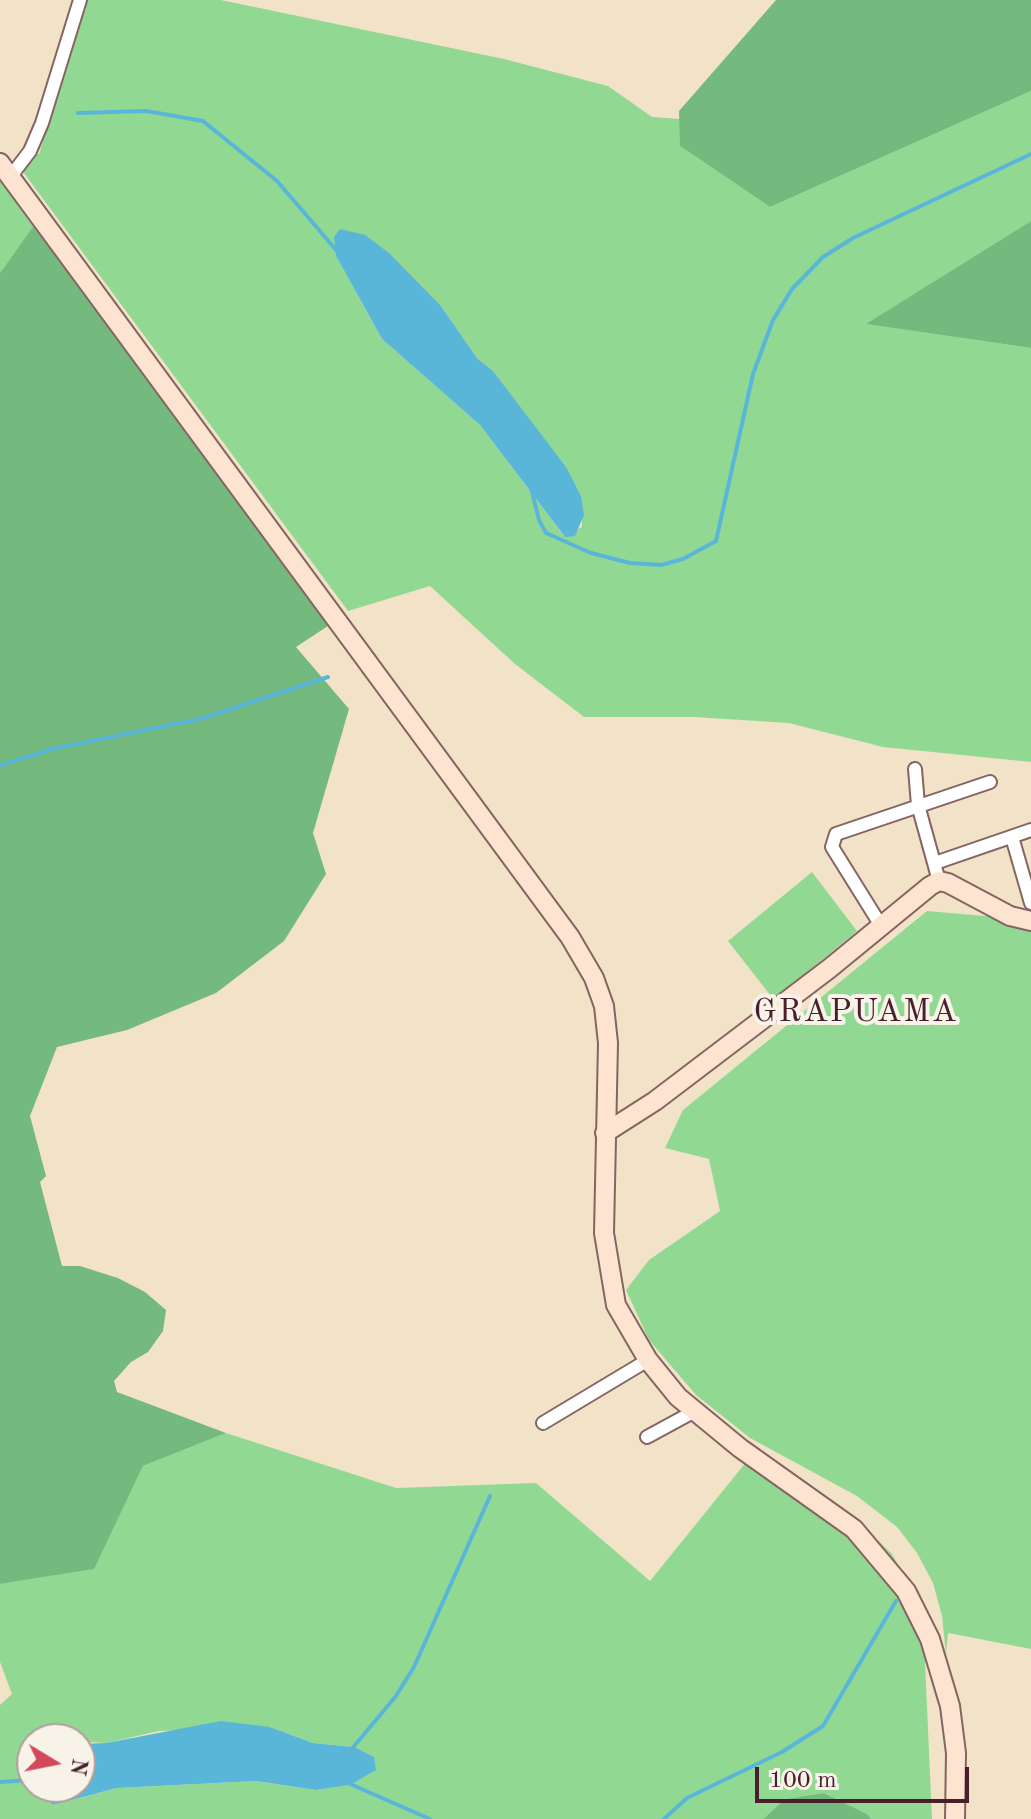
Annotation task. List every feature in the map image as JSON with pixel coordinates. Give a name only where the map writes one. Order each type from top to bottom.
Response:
[{"type":"street","points":[[80,0],[42,123],[30,151],[5,170],[570,937],[594,978],[604,1006],[608,1043],[604,1233],[616,1305],[648,1360],[693,1412],[854,1529],[906,1591],[930,1639],[950,1706],[956,1753],[955,1819]]},
{"type":"street","points":[[915,769],[918,805],[937,872],[1010,916],[1031,921]]},
{"type":"street","points":[[880,924],[832,847],[833,841],[847,828],[990,782]]},
{"type":"street","points":[[605,1133],[680,1082],[830,968],[937,872],[1031,830]]},
{"type":"street","points":[[1012,837],[1031,903]]},
{"type":"street","points":[[543,1423],[648,1360]]},
{"type":"street","points":[[647,1437],[693,1412]]},
{"type":"green space","points":[[88,0],[221,0],[504,59],[608,86],[652,117],[680,119],[680,146],[770,207],[1031,91],[1031,221],[867,324],[1031,348],[1031,762],[883,747],[789,723],[694,717],[584,717],[515,664],[430,586],[348,611],[15,161],[39,154]],"holes":[[[336,256],[441,306],[477,358],[493,371],[581,496],[582,527],[564,536],[480,425],[382,339]]]},
{"type":"green space","points":[[776,0],[1031,0],[1031,91],[770,207],[680,146],[679,111]]},
{"type":"green space","points":[[0,177],[34,225],[0,273]]},
{"type":"green space","points":[[1031,221],[1031,348],[866,324]]},
{"type":"green space","points":[[34,225],[331,624],[296,647],[349,709],[313,833],[326,874],[284,941],[216,993],[127,1030],[57,1047],[30,1116],[46,1176],[40,1182],[62,1266],[80,1266],[118,1278],[145,1292],[166,1310],[163,1331],[148,1352],[131,1362],[114,1381],[117,1392],[226,1433],[143,1466],[94,1569],[0,1584],[0,273]]},
{"type":"green space","points":[[812,872],[857,931],[774,1000],[728,941]]},
{"type":"green space","points":[[927,911],[1031,920],[1031,1649],[948,1633],[946,1654],[942,1616],[933,1583],[917,1553],[897,1527],[857,1496],[750,1438],[696,1395],[649,1340],[626,1290],[649,1260],[720,1211],[709,1159],[665,1148],[683,1110]]},
{"type":"green space","points":[[226,1433],[396,1488],[536,1483],[650,1581],[747,1461],[859,1522],[892,1554],[914,1594],[924,1639],[932,1819],[871,1819],[867,1814],[824,1793],[785,1799],[763,1819],[0,1819],[0,1705],[12,1694],[0,1662],[0,1584],[93,1569],[143,1466]],"holes":[[[16,1723],[96,1723],[96,1742],[106,1743],[159,1731],[270,1727],[313,1743],[354,1747],[350,1785],[316,1790],[256,1781],[117,1788],[96,1794],[96,1803],[16,1803]]]},
{"type":"green space","points":[[824,1793],[867,1814],[871,1819],[763,1819],[785,1799]]},
{"type":"water","points":[[340,229],[365,235],[389,253],[441,306],[477,358],[493,371],[566,467],[581,496],[584,515],[575,536],[565,537],[480,425],[382,339],[336,256],[334,237]]},
{"type":"water","points":[[221,1721],[270,1727],[313,1743],[354,1747],[374,1757],[376,1770],[350,1785],[316,1790],[256,1781],[117,1788],[96,1794],[96,1743]]},
{"type":"waterway","points":[[78,113],[146,111],[203,121],[277,181],[337,251]]},
{"type":"waterway","points":[[531,488],[539,520],[546,533],[591,553],[630,563],[661,565],[683,559],[716,541],[753,374],[773,320],[792,289],[823,257],[853,238],[1031,154]]},
{"type":"waterway","points":[[0,765],[56,748],[200,719],[328,677]]},
{"type":"waterway","points":[[350,1751],[396,1696],[414,1667],[490,1496]]},
{"type":"waterway","points":[[664,1819],[687,1798],[782,1752],[823,1726],[896,1601]]},
{"type":"waterway","points":[[0,1782],[16,1781]]},
{"type":"waterway","points":[[348,1783],[430,1819]]},
{"type":"district","name":"GRAPUAMA","points":[[856,1013]]}]
